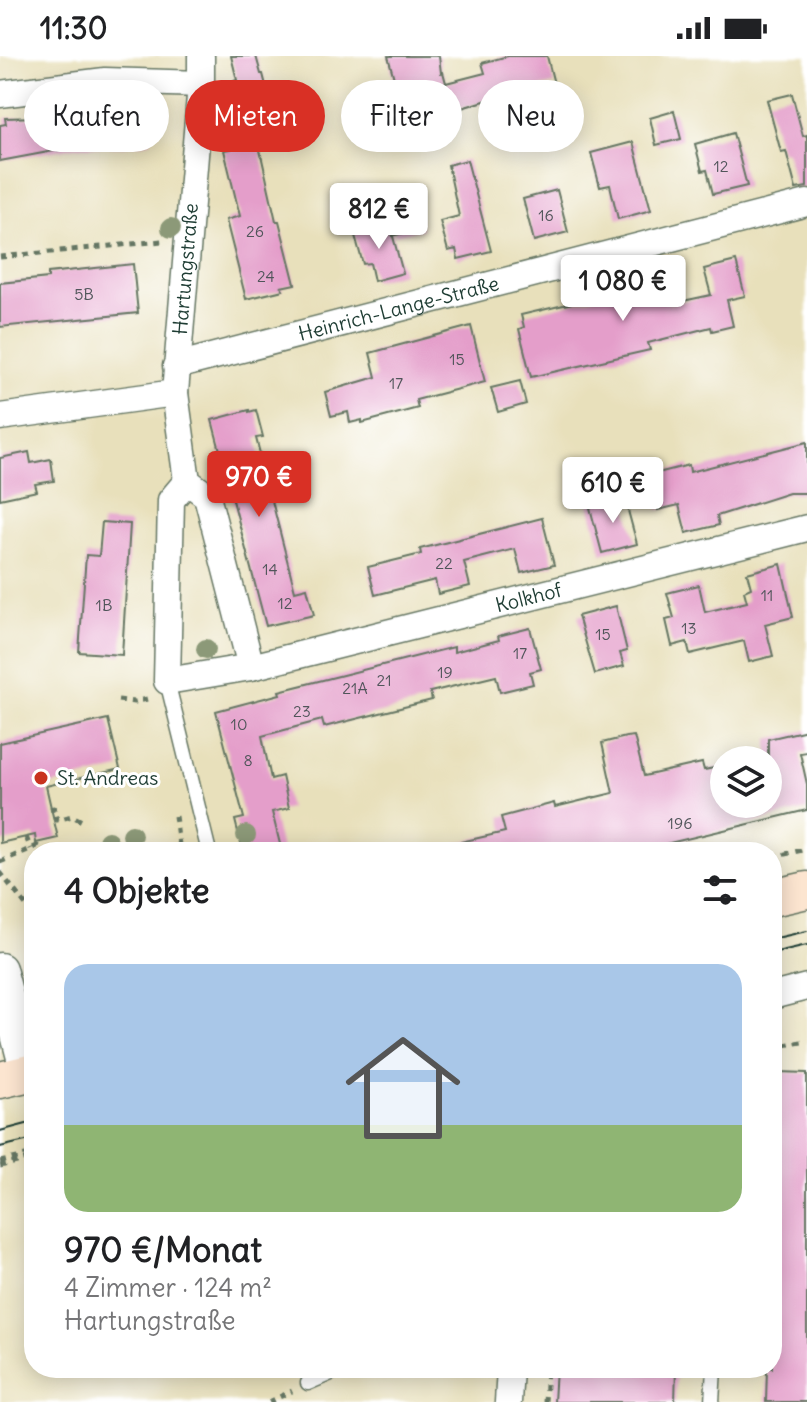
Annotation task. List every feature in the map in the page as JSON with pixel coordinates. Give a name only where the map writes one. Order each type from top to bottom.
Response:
[{"type":"main road","points":[[782,896],[807,890]]},
{"type":"street","name":"Hartungstraße","points":[[201,56],[201,80]]},
{"type":"street","points":[[0,94],[105,81],[185,84]]},
{"type":"street","name":"Hartungstraße","points":[[195,152],[175,393],[197,488],[251,667]]},
{"type":"street","name":"Heinrich-Lange-Straße","points":[[176,366],[807,203]]},
{"type":"street","points":[[0,417],[175,393]]},
{"type":"street","points":[[197,488],[171,500],[167,681],[251,667]]},
{"type":"street","name":"Kolkhof","points":[[251,667],[807,528]]},
{"type":"street","points":[[0,969],[20,1075]]},
{"type":"street","points":[[782,993],[807,987]]},
{"type":"street","points":[[508,1402],[509,1378]]},
{"type":"lane","points":[[167,681],[207,842]]},
{"type":"lane","points":[[308,1383],[320,1378]]},
{"type":"lane","points":[[712,1402],[713,1378]]},
{"type":"path","points":[[0,257],[187,238]]},
{"type":"path","points":[[118,700],[135,702],[147,699]]},
{"type":"path","points":[[50,809],[54,808],[57,820],[72,816],[86,823]]},
{"type":"path","points":[[175,816],[179,842]]},
{"type":"path","points":[[26,837],[28,842]]},
{"type":"path","points":[[782,855],[807,849]]},
{"type":"path","points":[[0,862],[24,852]]},
{"type":"path","points":[[0,872],[24,903]]},
{"type":"path","points":[[782,1045],[807,1041]]},
{"type":"path","points":[[0,1164],[24,1158]]},
{"type":"path","points":[[545,1402],[546,1378]]},
{"type":"building","points":[[231,56],[256,56],[265,80],[237,80]]},
{"type":"building","points":[[388,56],[439,56],[445,80],[394,80]]},
{"type":"building","points":[[508,56],[547,56],[553,80],[478,80],[478,103],[462,108],[462,80],[458,80],[485,73],[482,63]]},
{"type":"building","points":[[792,94],[803,136],[807,135],[807,187],[796,189],[786,151],[781,152],[767,100]]},
{"type":"building","points":[[674,111],[681,139],[656,145],[650,118]]},
{"type":"building","points":[[24,117],[24,152],[48,152],[0,161],[0,125],[6,124],[5,118]]},
{"type":"building","points":[[733,133],[747,186],[713,194],[707,170],[702,171],[695,144]]},
{"type":"building","points":[[633,142],[651,210],[618,219],[610,185],[600,187],[591,153]]},
{"type":"building","points":[[224,152],[260,152],[276,221],[279,221],[295,284],[246,299],[226,220],[240,216]]},
{"type":"building","points":[[467,160],[491,251],[458,259],[456,249],[448,251],[440,221],[459,216],[448,165]]},
{"type":"building","points":[[557,190],[568,232],[534,241],[523,199]]},
{"type":"building","points":[[416,204],[422,229],[395,235],[388,213]]},
{"type":"building","points":[[389,222],[403,273],[374,281],[370,263],[363,264],[354,232]]},
{"type":"building","points":[[736,261],[745,296],[727,300],[733,326],[712,331],[711,327],[648,343],[650,350],[531,377],[519,329],[524,327],[521,315],[652,281],[656,299],[667,296],[669,304],[711,295],[704,269]]},
{"type":"building","points":[[133,264],[138,313],[0,327],[0,283],[48,278],[48,273]]},
{"type":"building","points":[[471,326],[485,382],[416,400],[418,408],[362,423],[362,420],[350,423],[348,412],[331,416],[325,392],[376,377],[370,353]]},
{"type":"building","points":[[520,381],[526,404],[498,412],[491,388]]},
{"type":"building","points":[[256,410],[263,437],[256,438],[295,591],[307,588],[314,615],[266,626],[212,420]]},
{"type":"building","points":[[807,442],[807,493],[789,493],[717,516],[719,525],[686,533],[679,505],[658,510],[650,475],[689,465],[690,472]]},
{"type":"building","points":[[29,452],[31,463],[51,459],[54,481],[35,484],[37,491],[0,499],[0,458]]},
{"type":"building","points":[[614,497],[616,506],[626,503],[637,544],[602,553],[589,504]]},
{"type":"building","points":[[542,518],[554,565],[521,573],[515,549],[464,562],[470,586],[438,594],[435,580],[375,595],[368,567],[421,554],[420,549]]},
{"type":"building","points":[[102,522],[130,524],[122,655],[79,652],[86,555],[99,556]]},
{"type":"building","points":[[781,564],[793,617],[765,624],[773,656],[749,662],[744,641],[690,654],[687,642],[672,646],[666,620],[674,618],[667,593],[699,585],[705,612],[747,602],[744,591],[751,588],[747,573]]},
{"type":"building","points":[[616,606],[627,651],[620,653],[624,666],[595,674],[578,616]]},
{"type":"building","points":[[530,628],[541,669],[530,672],[533,684],[500,692],[496,676],[430,692],[432,700],[324,727],[322,720],[262,736],[271,779],[282,776],[289,808],[272,812],[280,842],[240,842],[235,820],[244,818],[216,711],[280,694],[279,691],[454,647],[454,652],[499,640],[498,636]]},
{"type":"building","name":"St. Andreas","points":[[108,719],[120,769],[46,786],[58,838],[36,842],[35,835],[0,843],[0,743]]},
{"type":"building","points":[[807,730],[807,752],[800,753],[807,784],[807,810],[782,816],[782,746],[768,746],[768,739]]},
{"type":"building","points":[[634,736],[644,776],[702,763],[704,770],[710,769],[710,818],[774,818],[674,842],[460,842],[505,832],[501,817],[554,803],[555,807],[613,793],[602,743]]},
{"type":"building","points":[[782,1072],[807,1073],[807,1402],[766,1402],[767,1378],[782,1378]]},
{"type":"building","points":[[555,1378],[676,1378],[675,1402],[554,1402]]},
{"type":"tram line","points":[[782,937],[807,931]]},
{"type":"tram line","points":[[782,951],[807,945]]},
{"type":"tram line","points":[[0,1131],[24,1125]]},
{"type":"tram line","points":[[0,1147],[24,1141]]},
{"type":"place","name":"St. Andreas","points":[[41,778]]}]
